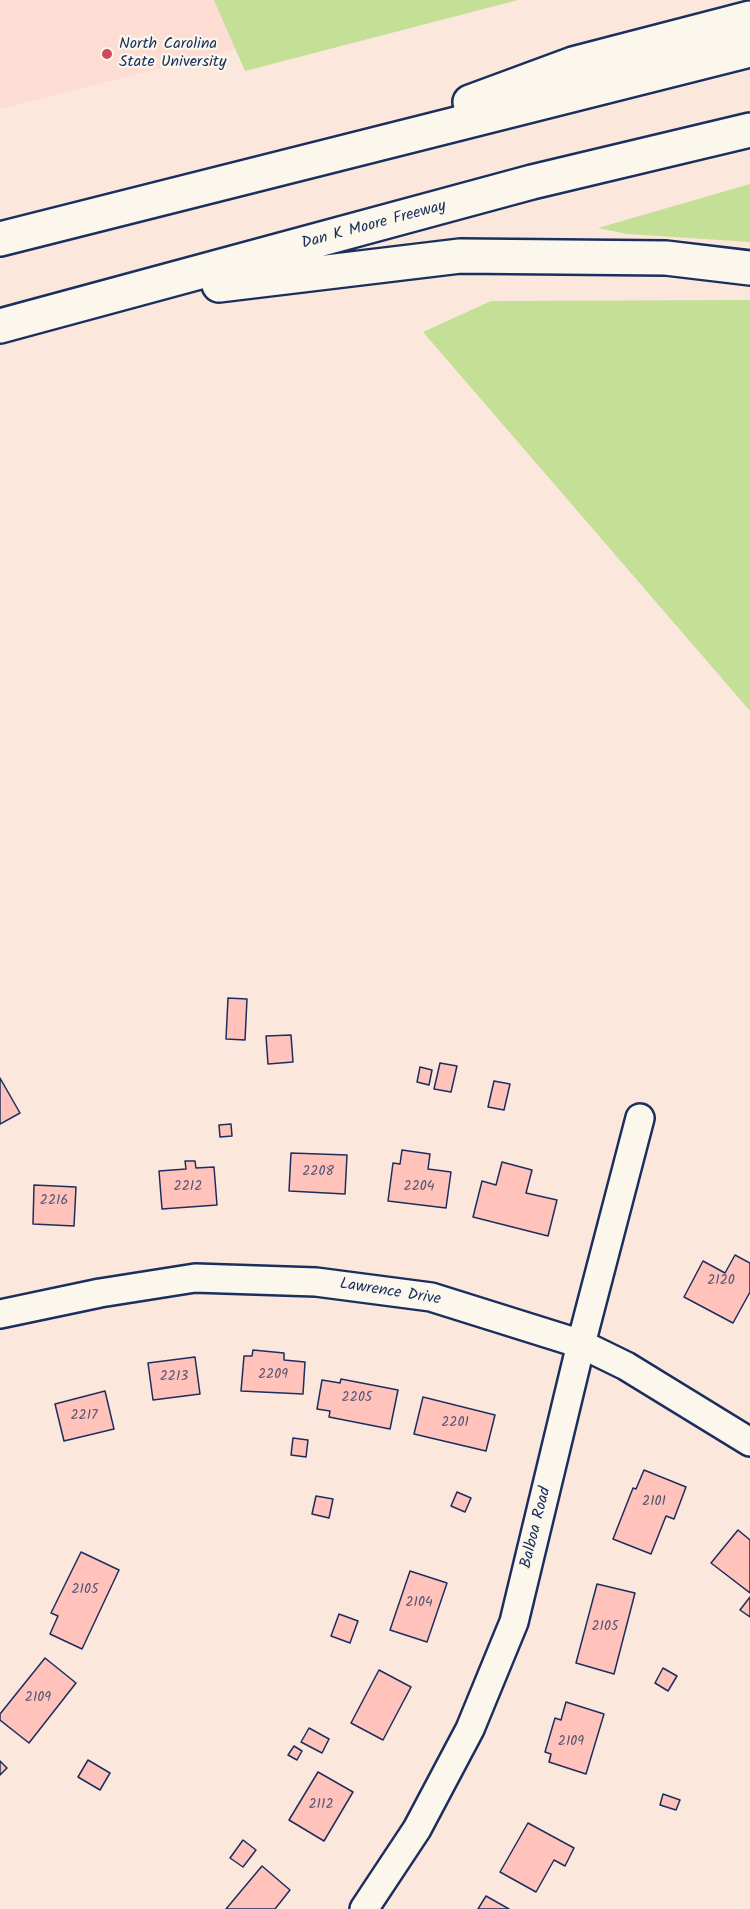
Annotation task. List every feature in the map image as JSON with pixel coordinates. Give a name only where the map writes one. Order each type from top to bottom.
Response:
[{"type":"highway","points":[[304,163],[573,64],[750,18]]},
{"type":"highway","points":[[0,238],[750,50]]},
{"type":"highway","name":"Dan K Moore Freeway","points":[[0,326],[107,299],[532,182],[750,130]]},
{"type":"highway","points":[[107,299],[460,256],[666,258],[750,268]]},
{"type":"street","name":"Balboa Road","points":[[364,1909],[417,1829],[470,1730],[514,1622],[581,1344],[640,1118]]},
{"type":"street","name":"Lawrence Drive","points":[[0,1314],[100,1293],[195,1278],[316,1282],[430,1297],[581,1344],[626,1366],[750,1442]]},
{"type":"shaded area","name":"North Carolina State University","points":[[0,0],[429,0],[0,109]]},
{"type":"green space","points":[[214,0],[518,0],[245,71]]},
{"type":"green space","points":[[750,184],[750,242],[627,234],[598,228]]},
{"type":"green space","points":[[750,300],[750,711],[423,332],[491,301]]},
{"type":"building","points":[[228,998],[247,999],[245,1040],[226,1039]]},
{"type":"building","points":[[291,1035],[293,1062],[268,1064],[266,1036]]},
{"type":"building","points":[[440,1063],[457,1066],[451,1092],[434,1089]]},
{"type":"building","points":[[420,1067],[432,1070],[429,1085],[417,1082]]},
{"type":"building","points":[[0,1078],[20,1113],[0,1124]]},
{"type":"building","points":[[494,1081],[510,1084],[504,1110],[488,1107]]},
{"type":"building","points":[[231,1124],[232,1136],[220,1137],[219,1125]]},
{"type":"building","points":[[402,1150],[430,1154],[428,1169],[451,1172],[446,1208],[388,1201],[393,1163],[400,1164]]},
{"type":"building","points":[[291,1153],[347,1155],[345,1194],[289,1191]]},
{"type":"building","points":[[185,1161],[195,1161],[196,1168],[214,1167],[217,1205],[162,1209],[159,1171],[186,1169]]},
{"type":"building","points":[[502,1162],[532,1170],[526,1193],[557,1200],[548,1236],[473,1217],[482,1181],[496,1185]]},
{"type":"building","points":[[34,1185],[76,1187],[74,1226],[33,1224]]},
{"type":"building","points":[[735,1255],[750,1263],[750,1292],[733,1323],[684,1297],[703,1261],[725,1273]]},
{"type":"building","points":[[253,1350],[284,1353],[284,1360],[305,1362],[303,1394],[241,1391],[244,1356],[252,1356]]},
{"type":"building","points":[[195,1357],[200,1394],[153,1400],[148,1363]]},
{"type":"building","points":[[341,1379],[398,1390],[390,1429],[329,1417],[330,1411],[317,1409],[322,1380],[340,1383]]},
{"type":"building","points":[[105,1391],[114,1429],[64,1441],[55,1404]]},
{"type":"building","points":[[423,1397],[495,1415],[486,1451],[414,1434]]},
{"type":"building","points":[[293,1438],[308,1440],[306,1457],[291,1455]]},
{"type":"building","points":[[644,1470],[686,1487],[674,1519],[666,1516],[651,1554],[613,1539],[633,1488],[636,1489]]},
{"type":"building","points":[[457,1492],[471,1498],[465,1512],[451,1506]]},
{"type":"building","points":[[316,1496],[333,1499],[329,1518],[312,1514]]},
{"type":"building","points":[[738,1530],[750,1540],[750,1593],[711,1563]]},
{"type":"building","points":[[81,1552],[119,1570],[82,1649],[50,1634],[58,1616],[51,1613]]},
{"type":"building","points":[[410,1571],[447,1583],[427,1642],[390,1630]]},
{"type":"building","points":[[597,1584],[635,1593],[614,1674],[576,1663]]},
{"type":"building","points":[[750,1597],[750,1617],[740,1610]]},
{"type":"building","points":[[339,1614],[358,1621],[350,1643],[331,1636]]},
{"type":"building","points":[[45,1658],[76,1683],[29,1743],[0,1720],[0,1714]]},
{"type":"building","points":[[663,1668],[677,1676],[668,1691],[655,1683]]},
{"type":"building","points":[[379,1670],[411,1687],[383,1740],[351,1723]]},
{"type":"building","points":[[566,1702],[604,1714],[586,1774],[549,1762],[551,1754],[545,1752],[555,1718],[561,1720]]},
{"type":"building","points":[[309,1728],[329,1739],[322,1753],[301,1742]]},
{"type":"building","points":[[294,1746],[302,1751],[297,1760],[288,1755]]},
{"type":"building","points":[[88,1760],[110,1773],[100,1790],[78,1777]]},
{"type":"building","points":[[0,1761],[7,1768],[0,1775]]},
{"type":"building","points":[[318,1772],[353,1792],[324,1841],[289,1820]]},
{"type":"building","points":[[663,1794],[680,1800],[676,1810],[660,1805]]},
{"type":"building","points":[[528,1823],[574,1848],[565,1866],[554,1860],[536,1892],[500,1872]]},
{"type":"building","points":[[243,1840],[256,1850],[243,1867],[230,1858]]},
{"type":"building","points":[[262,1866],[290,1890],[275,1909],[226,1909]]},
{"type":"building","points":[[486,1896],[509,1909],[478,1909]]},
{"type":"place","name":"North Carolina State University","points":[[107,54]]}]
